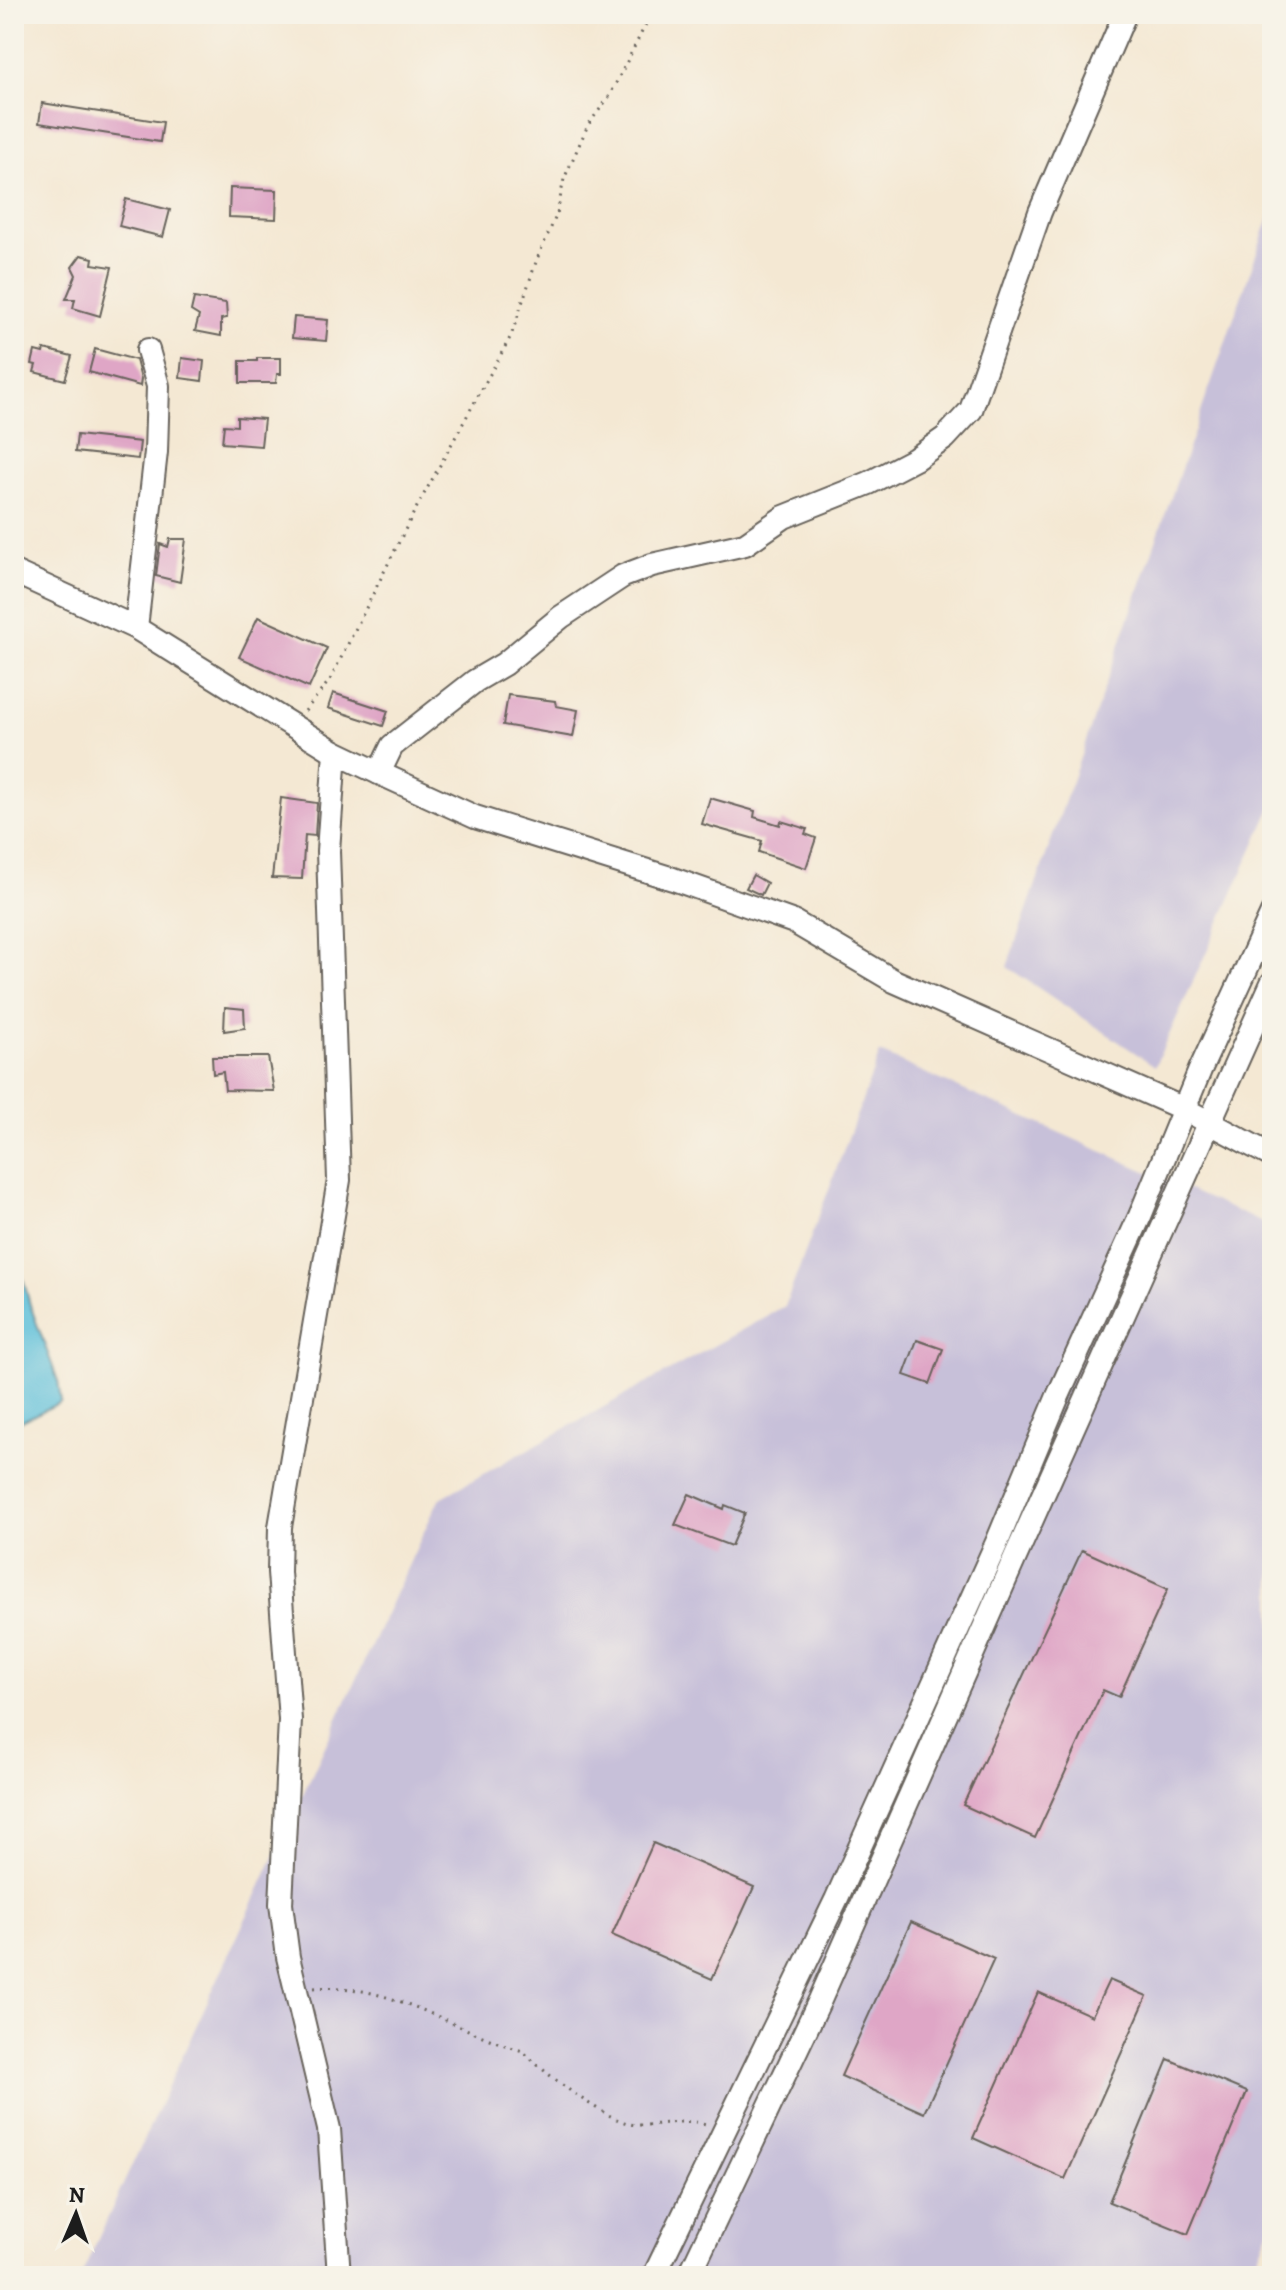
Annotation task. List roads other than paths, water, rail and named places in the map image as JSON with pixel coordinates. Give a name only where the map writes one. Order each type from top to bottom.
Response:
[{"type":"street","points":[[379,773],[392,746],[475,681],[504,664],[561,617],[623,576],[652,565],[745,544],[784,517],[869,483],[915,459],[945,438],[971,410],[1040,212],[1125,14]]},
{"type":"street","points":[[136,628],[156,452],[158,386],[148,350]]},
{"type":"street","points":[[14,572],[136,628],[335,752],[379,773],[475,817],[673,879],[794,922],[894,981],[1184,1109],[1272,1156]]},
{"type":"street","points":[[335,752],[328,851],[339,1180],[280,1527],[279,1572],[290,1720],[281,1904],[288,1957],[329,2129],[339,2276]]},
{"type":"street","points":[[654,2276],[836,1900],[998,1540],[1058,1396],[1272,913]]},
{"type":"street","points":[[689,2276],[820,2000],[1272,983]]},
{"type":"water","points":[[14,1244],[30,1305],[58,1381],[61,1402],[14,1425]]}]
